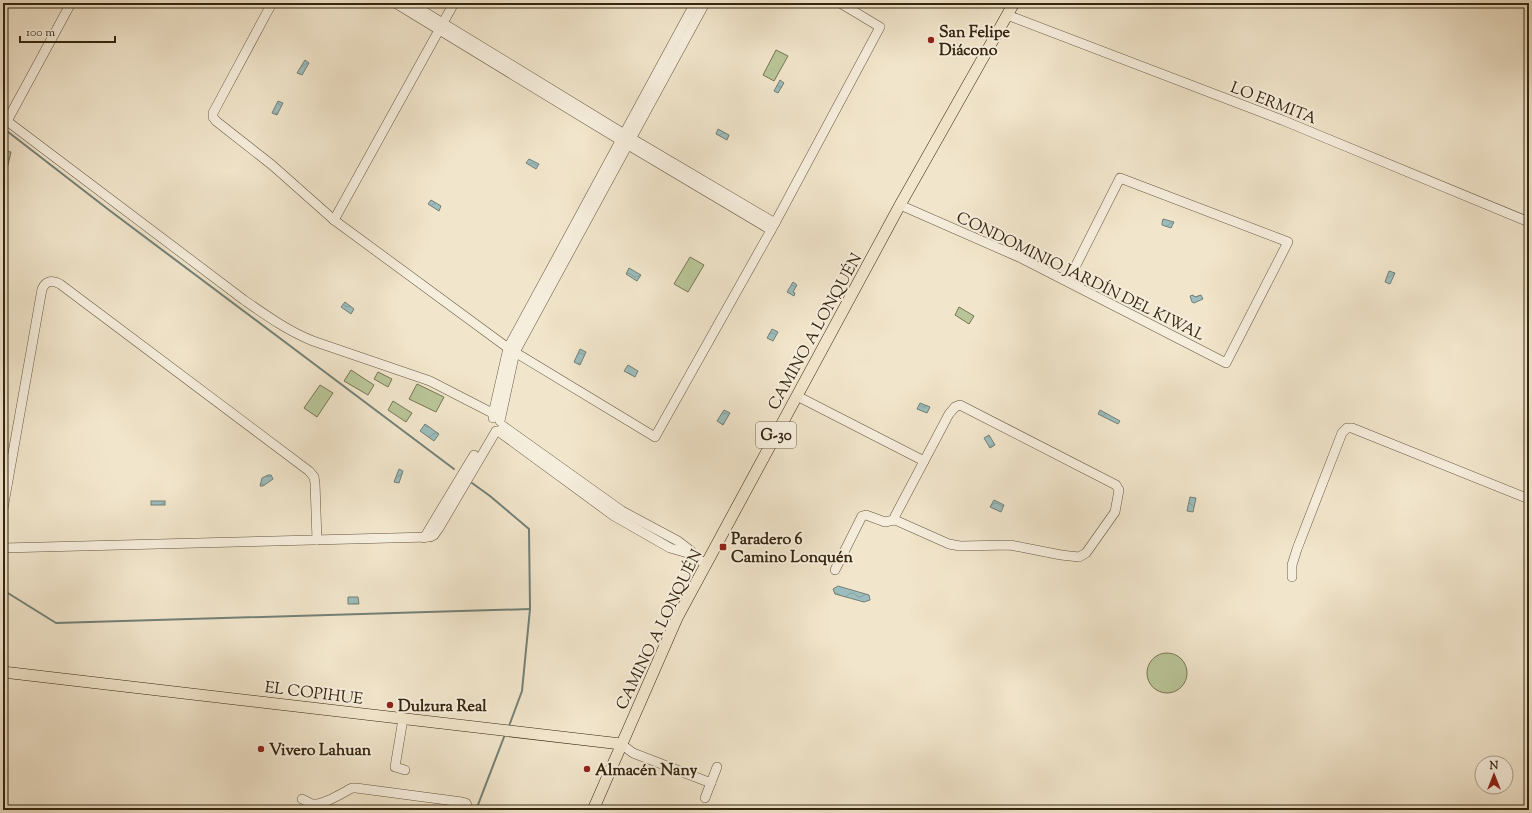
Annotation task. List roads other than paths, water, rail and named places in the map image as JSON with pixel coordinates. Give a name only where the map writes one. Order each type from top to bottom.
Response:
[{"type":"main road","name":"CAMINO A LONQUÉN","points":[[593,810],[672,628],[900,205],[1014,3]]},
{"type":"main road","name":"EL COPIHUE","points":[[3,672],[621,744]]},
{"type":"street","points":[[71,3],[5,119],[244,300],[282,326],[313,341],[430,381],[497,423],[630,516],[678,542],[707,562]]},
{"type":"street","points":[[272,3],[213,113],[213,117],[216,122],[272,166],[334,220],[512,350],[655,437],[773,226],[880,27],[840,3]]},
{"type":"street","points":[[395,3],[441,27],[773,226]]},
{"type":"street","points":[[410,3],[441,27]]},
{"type":"street","points":[[334,220],[454,3]]},
{"type":"street","points":[[3,548],[430,537],[436,532],[497,423],[512,350],[626,139],[695,3]]},
{"type":"street","points":[[626,139],[705,3]]},
{"type":"street","name":"LO ERMITA","points":[[1007,15],[1282,120],[1529,222]]},
{"type":"street","name":"CONDOMINIO JARDÍN DEL KIWAL","points":[[900,205],[1021,258],[1226,363],[1288,242],[1120,178],[1068,281]]},
{"type":"street","points":[[3,509],[42,289],[46,283],[52,281],[60,284],[309,471],[314,477],[315,484],[317,540]]},
{"type":"street","points":[[797,396],[924,461]]},
{"type":"street","points":[[835,570],[862,516],[866,515],[885,522],[894,520],[949,544],[960,546],[1010,545],[1049,554],[1077,557],[1081,556],[1086,552],[1112,516],[1116,506],[1119,490],[1114,483],[960,405],[956,406],[952,410],[894,520]]},
{"type":"street","points":[[1292,577],[1292,565],[1297,549],[1342,433],[1347,428],[1352,428],[1529,499]]},
{"type":"street","points":[[403,719],[395,767],[405,770]]},
{"type":"street","points":[[621,744],[633,753],[711,783]]},
{"type":"street","points":[[705,798],[717,767]]},
{"type":"street","points":[[302,799],[312,804],[324,802],[352,788],[356,788],[462,802],[466,803],[469,810]]},
{"type":"water","points":[[305,60],[309,63],[302,75],[297,73]]},
{"type":"water","points":[[780,80],[784,83],[778,93],[774,91]]},
{"type":"water","points":[[278,101],[283,103],[277,115],[272,113]]},
{"type":"water","points":[[718,129],[729,135],[727,140],[716,134]]},
{"type":"water","points":[[529,159],[539,164],[536,169],[526,163]]},
{"type":"water","points":[[431,200],[441,206],[439,211],[428,204]]},
{"type":"water","points":[[1163,219],[1174,222],[1171,228],[1162,225]]},
{"type":"water","points":[[629,268],[641,275],[637,281],[626,274]]},
{"type":"water","points":[[1389,271],[1395,273],[1390,284],[1385,282]]},
{"type":"water","points":[[793,282],[797,285],[793,292],[795,293],[794,296],[787,292]]},
{"type":"water","points":[[1193,295],[1195,297],[1201,295],[1203,299],[1194,303],[1192,302],[1190,296]]},
{"type":"water","points":[[345,302],[354,309],[351,314],[341,307]]},
{"type":"water","points":[[772,329],[778,332],[773,341],[767,338]]},
{"type":"water","points":[[580,349],[586,352],[580,365],[574,362]]},
{"type":"water","points":[[628,365],[638,371],[635,377],[624,371]]},
{"type":"water","points":[[920,403],[930,407],[927,413],[917,409]]},
{"type":"water","points":[[724,410],[730,413],[723,425],[717,421]]},
{"type":"water","points":[[1100,410],[1120,421],[1118,424],[1098,414]]},
{"type":"water","points":[[425,424],[439,434],[434,441],[420,431]]},
{"type":"water","points":[[989,435],[995,445],[990,448],[984,438]]},
{"type":"water","points":[[399,469],[403,471],[399,483],[394,482]]},
{"type":"water","points":[[271,475],[273,479],[263,486],[260,486],[262,478]]},
{"type":"water","points":[[1190,497],[1196,498],[1193,512],[1187,511]]},
{"type":"water","points":[[994,500],[1004,505],[1001,512],[990,507]]},
{"type":"water","points":[[151,501],[165,501],[165,505],[151,505]]},
{"type":"water","points":[[838,586],[869,595],[870,600],[864,602],[835,594],[833,589]]},
{"type":"water","points":[[348,597],[358,597],[359,604],[348,604]]},
{"type":"waterway","points":[[3,128],[109,210],[454,469]]},
{"type":"waterway","points":[[472,483],[529,529],[530,609],[522,691],[509,726]]},
{"type":"waterway","points":[[3,590],[56,623],[530,609]]},
{"type":"waterway","points":[[476,810],[504,737]]},
{"type":"place","name":"San Felipe Diácono","points":[[931,40]]},
{"type":"place","name":"Paradero 6 Camino Lonquén","points":[[723,547]]},
{"type":"place","name":"Dulzura Real","points":[[390,705]]},
{"type":"place","name":"Vivero Lahuan","points":[[261,749]]},
{"type":"place","name":"Almacén Nany","points":[[587,769]]}]
